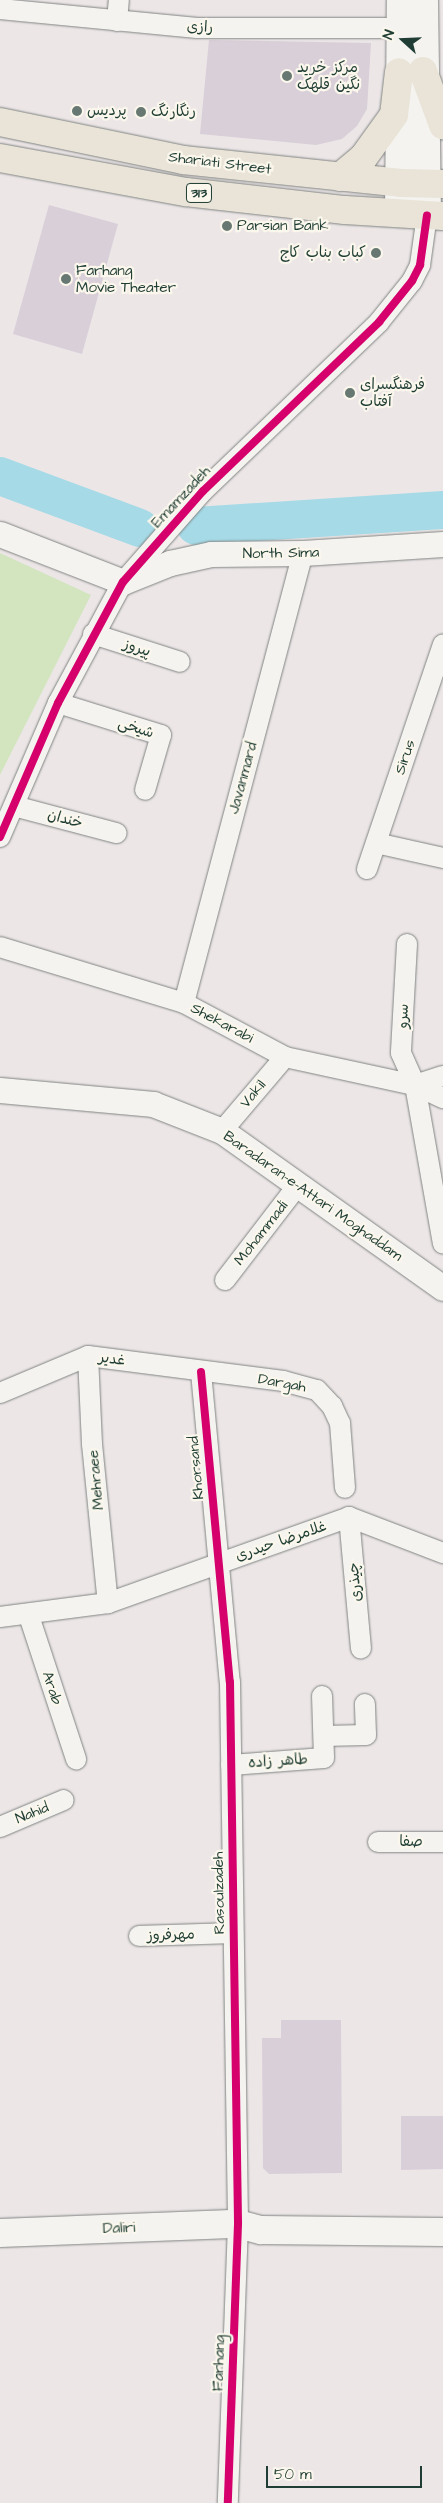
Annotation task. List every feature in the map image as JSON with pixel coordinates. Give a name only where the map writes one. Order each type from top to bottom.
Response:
[{"type":"main road","points":[[401,0],[401,28],[411,71],[423,183],[435,215]]},
{"type":"main road","points":[[340,177],[363,158],[394,115],[411,71],[424,0]]},
{"type":"main road","points":[[411,71],[443,125]]},
{"type":"main road","name":"Shariati Street","points":[[0,122],[183,160],[340,177],[423,183]]},
{"type":"main road","name":"313","points":[[0,158],[186,192],[345,210],[435,215]]},
{"type":"main road","points":[[400,213],[423,183]]},
{"type":"main road","name":"Daliri","points":[[238,2224],[258,2213],[443,2215]]},
{"type":"main road","name":"Daliri","points":[[0,2233],[238,2224],[261,2230],[443,2232]]},
{"type":"street","points":[[116,20],[119,0]]},
{"type":"street","name":"رازی","points":[[0,9],[197,28],[401,28]]},
{"type":"street","name":"Emamzadeh","points":[[0,837],[58,703],[123,582],[203,492],[384,315],[412,281],[420,265],[435,215]]},
{"type":"street","points":[[0,534],[123,582]]},
{"type":"street","name":"North Sima","points":[[123,582],[170,563],[211,554],[303,553],[443,544]]},
{"type":"street","name":"Javanmard","points":[[184,1003],[303,553]]},
{"type":"street","name":"پیروز","points":[[94,634],[180,662]]},
{"type":"street","name":"Sirus","points":[[367,869],[443,644]]},
{"type":"street","name":"شیخی","points":[[58,703],[161,735],[145,790]]},
{"type":"street","name":"خندان","points":[[14,806],[116,833]]},
{"type":"street","points":[[376,843],[443,858]]},
{"type":"street","name":"سرو","points":[[407,944],[401,1052],[416,1085],[443,1244]]},
{"type":"street","name":"Shekarabi","points":[[0,947],[184,1003],[285,1057],[416,1085],[443,1098]]},
{"type":"street","name":"Vakil","points":[[222,1131],[285,1057]]},
{"type":"street","points":[[416,1085],[443,1076]]},
{"type":"street","name":"Baradaran-e-Attari Moghaddam","points":[[0,1090],[153,1104],[222,1131],[443,1288]]},
{"type":"street","name":"Mohammadi","points":[[225,1280],[298,1185]]},
{"type":"street","name":"غدیر","points":[[0,1393],[88,1356],[201,1372]]},
{"type":"street","name":"Mehraee","points":[[88,1356],[92,1444],[108,1603]]},
{"type":"street","name":"Dargah","points":[[201,1372],[283,1381],[317,1390],[332,1406],[340,1423],[345,1488]]},
{"type":"street","name":"Khorsand","points":[[201,1372],[219,1562]]},
{"type":"street","points":[[349,1517],[443,1553]]},
{"type":"street","name":"غلامرضا حیدری","points":[[0,1617],[29,1616],[108,1603],[349,1517]]},
{"type":"street","name":"چیذری","points":[[349,1517],[361,1648]]},
{"type":"street","name":"Rasoulzadeh","points":[[219,1562],[230,1682],[238,2224]]},
{"type":"street","name":"Arab","points":[[29,1616],[76,1759]]},
{"type":"street","name":"طاهر زاده","points":[[231,1765],[324,1758],[322,1696]]},
{"type":"street","points":[[324,1736],[366,1735],[365,1704]]},
{"type":"street","name":"Nahid","points":[[0,1826],[64,1800]]},
{"type":"street","name":"صفا","points":[[378,1842],[443,1842]]},
{"type":"street","name":"مهرفروز","points":[[139,1936],[233,1933]]},
{"type":"street","name":"Farhang","points":[[228,2503],[238,2224]]},
{"type":"green space","points":[[0,553],[91,595],[0,775]]},
{"type":"building","name":"مرکز خرید نگین قلهک","points":[[209,40],[371,43],[367,109],[357,126],[342,139],[316,145],[200,134]]},
{"type":"building","name":"Farhang Movie Theater","points":[[49,205],[118,224],[82,354],[13,334]]},
{"type":"building","points":[[281,2020],[341,2020],[342,2173],[269,2174],[263,2168],[262,2038],[281,2038]]},
{"type":"building","points":[[401,2116],[443,2116],[443,2169],[401,2170]]},
{"type":"waterway","points":[[0,476],[140,528]]},
{"type":"waterway","points":[[196,526],[443,510]]},
{"type":"cycle path","points":[[0,837],[58,703],[123,582],[203,491],[379,322],[412,281],[420,265],[427,215]]},
{"type":"cycle path","points":[[201,1372],[230,1682],[238,2224],[228,2503]]},
{"type":"place","name":"مرکز خرید نگین قلهک","points":[[287,76]]},
{"type":"place","name":"پردیس","points":[[77,111]]},
{"type":"place","name":"رنگارنگ","points":[[141,112]]},
{"type":"place","name":"Parsian Bank","points":[[227,226]]},
{"type":"place","name":"کباب بناب کاج","points":[[376,253]]},
{"type":"place","name":"Farhang Movie Theater","points":[[66,279]]},
{"type":"place","name":"فرهنگسرای آفتاب","points":[[350,393]]}]
